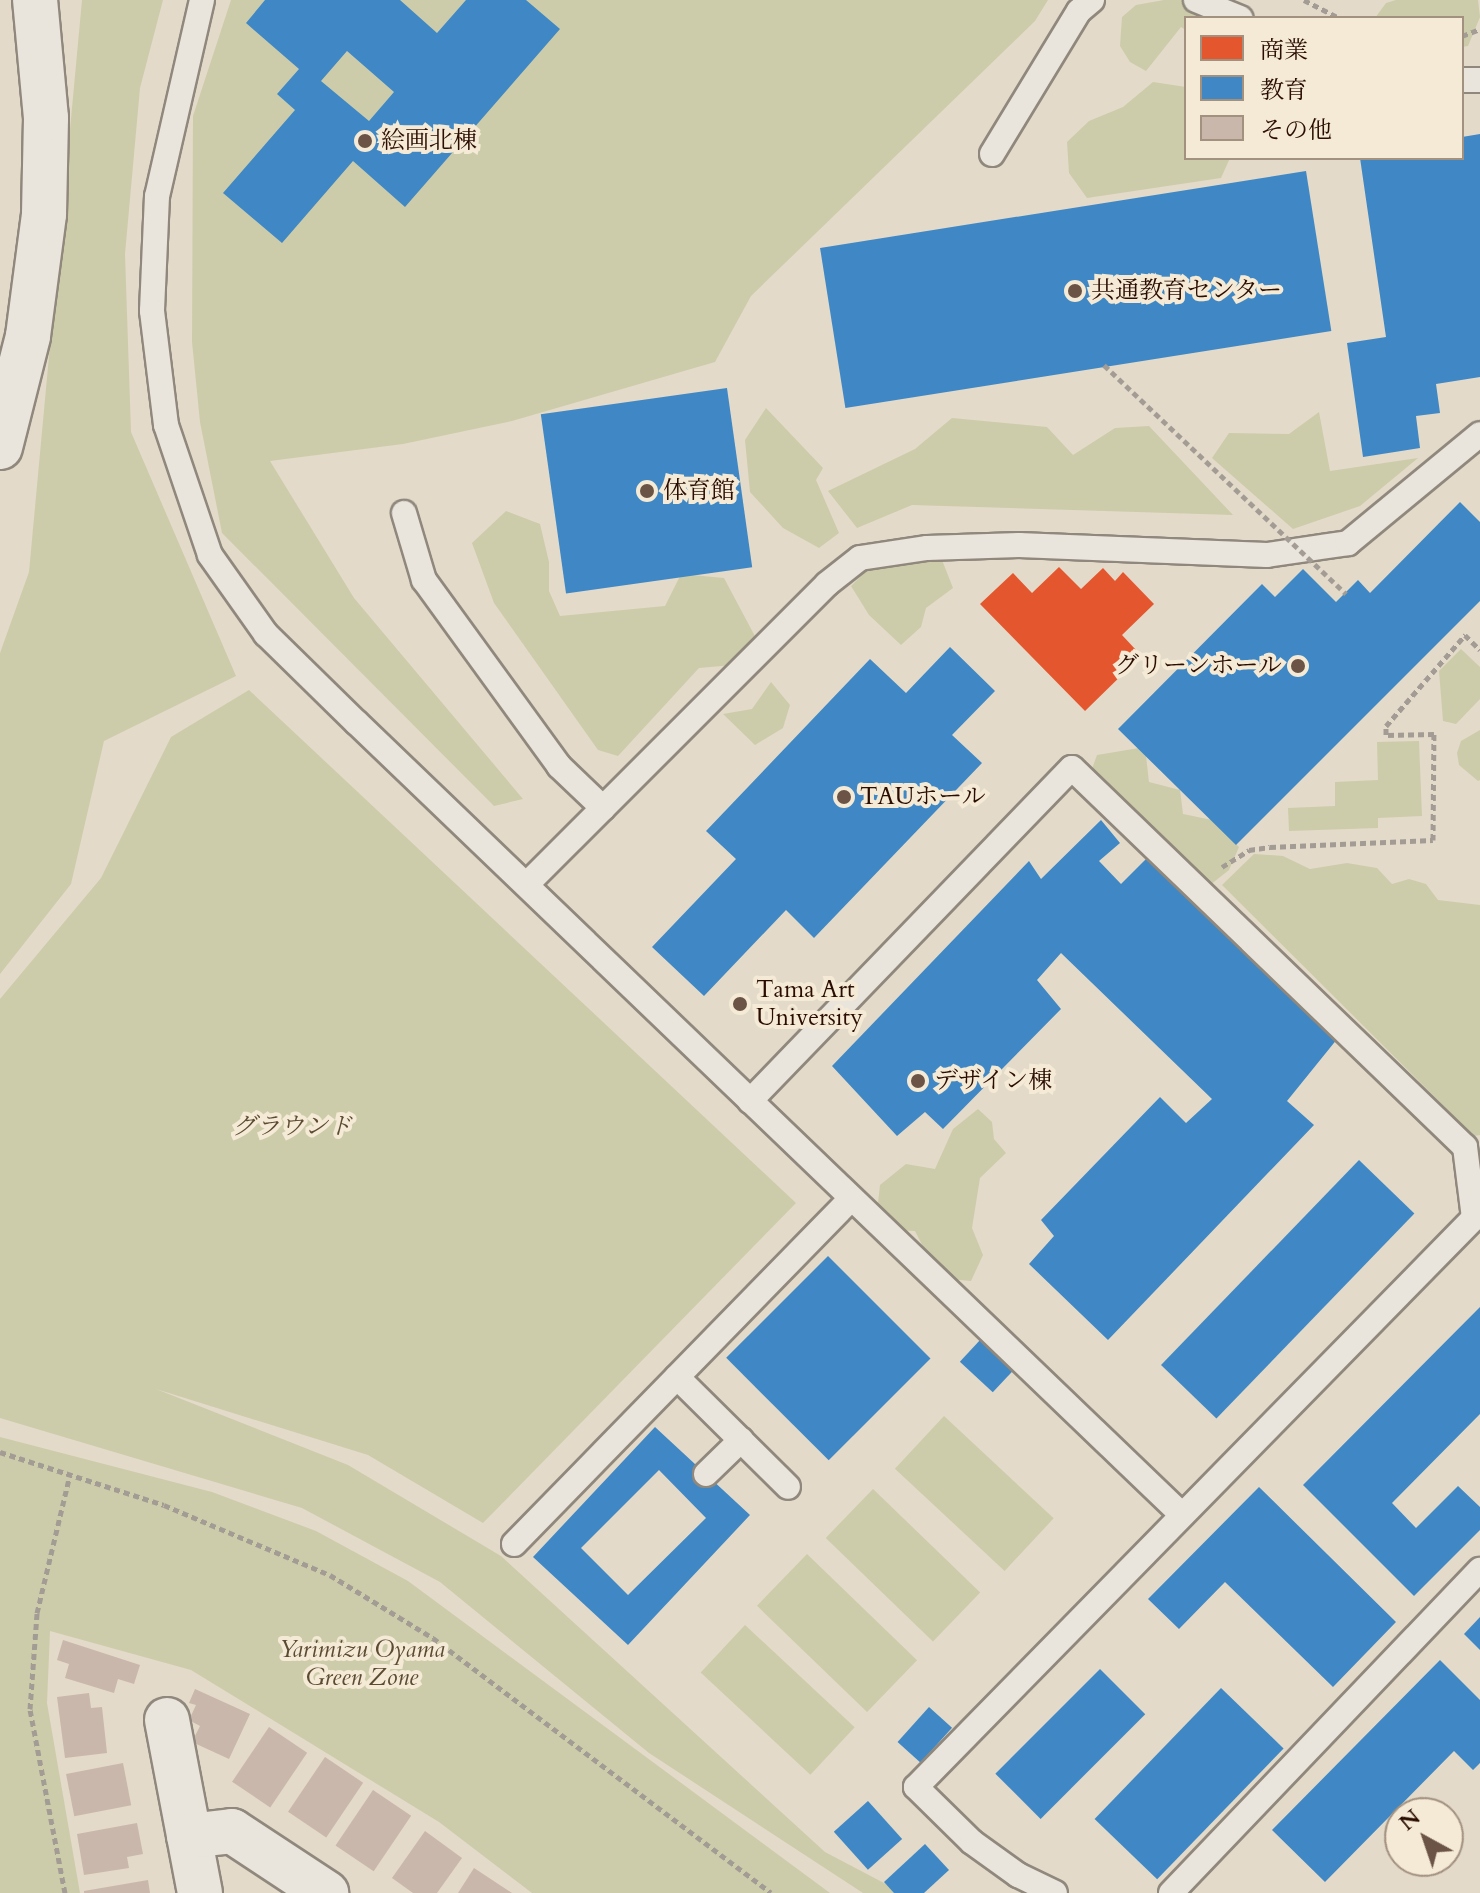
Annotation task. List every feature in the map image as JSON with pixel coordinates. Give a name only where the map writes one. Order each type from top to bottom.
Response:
[{"type":"street","points":[[0,447],[26,347],[44,214],[46,118],[35,0]]},
{"type":"street","points":[[167,1720],[200,1893]]},
{"type":"street","points":[[189,1836],[232,1831],[326,1893]]},
{"type":"lane","points":[[202,0],[157,196],[152,311],[166,425],[210,555],[266,634],[1182,1515]]},
{"type":"lane","points":[[992,154],[1079,11],[1092,0]]},
{"type":"lane","points":[[1196,0],[1235,16]]},
{"type":"lane","points":[[528,883],[827,584],[860,558],[927,548],[1019,545],[1267,555],[1348,543],[1480,434]]},
{"type":"lane","points":[[404,513],[424,580],[559,766],[603,808]]},
{"type":"lane","points":[[750,1101],[1072,768],[1465,1147],[1475,1182],[1474,1218],[916,1787],[972,1842],[1018,1875],[1055,1893]]},
{"type":"lane","points":[[514,1544],[851,1199]]},
{"type":"lane","points":[[677,1377],[788,1487]]},
{"type":"lane","points":[[706,1474],[741,1440]]},
{"type":"lane","points":[[1171,1893],[1480,1570]]},
{"type":"path","points":[[1304,0],[1335,16]]},
{"type":"path","points":[[1104,365],[1346,594]]},
{"type":"path","points":[[1191,883],[1249,850],[1433,840],[1434,734],[1386,735],[1386,726],[1465,635],[1480,650]]},
{"type":"path","points":[[0,1452],[164,1505],[330,1575],[433,1638],[771,1893]]},
{"type":"path","points":[[65,1893],[30,1709],[37,1613],[70,1475]]},
{"type":"green space","points":[[82,0],[163,0],[140,88],[125,254],[131,432],[236,676],[104,741],[71,884],[0,974],[0,653],[29,572]]},
{"type":"green space","points":[[231,0],[1048,0],[1035,21],[751,296],[715,362],[512,421],[403,444],[270,461],[354,598],[523,799],[494,806],[222,533],[200,422],[192,342],[193,116]]},
{"type":"green space","points":[[1164,0],[1199,0],[1209,16],[1184,16],[1184,29],[1181,27],[1146,71],[1130,62],[1120,46],[1122,17],[1136,5]]},
{"type":"green space","points":[[1396,0],[1478,0],[1480,17],[1468,46],[1464,47],[1464,16],[1376,16],[1386,3]]},
{"type":"green space","points":[[1153,82],[1184,87],[1184,160],[1229,160],[1221,178],[1087,198],[1069,173],[1067,142],[1089,121],[1123,107]]},
{"type":"green space","points":[[766,408],[823,468],[816,480],[839,533],[819,548],[783,528],[750,492],[745,440]]},
{"type":"green space","points":[[1319,412],[1330,471],[1418,458],[1360,506],[1293,529],[1212,458],[1229,433],[1289,434]]},
{"type":"green space","points":[[952,418],[1047,427],[1073,455],[1115,428],[1149,426],[1233,515],[912,505],[857,528],[828,491],[915,449]]},
{"type":"green space","points":[[506,511],[540,524],[549,562],[549,591],[560,616],[665,606],[681,574],[724,578],[757,640],[744,664],[699,668],[618,756],[598,750],[494,603],[472,543]]},
{"type":"green space","points":[[942,560],[953,588],[926,608],[921,627],[901,645],[869,615],[851,586],[866,571]]},
{"type":"green space","points":[[1461,649],[1480,667],[1480,699],[1456,724],[1443,721],[1439,671]]},
{"type":"green space","points":[[771,682],[790,705],[783,728],[755,745],[723,714],[752,709]]},
{"type":"green space","name":"グラウンド","points":[[249,690],[796,1203],[483,1523],[368,1455],[156,1389],[348,1465],[501,1556],[825,1852],[903,1893],[863,1893],[649,1753],[440,1582],[302,1508],[0,1418],[0,999],[101,878],[171,737]]},
{"type":"green space","points":[[1480,730],[1478,781],[1459,765],[1457,753],[1461,741]]},
{"type":"green space","points":[[1419,741],[1422,816],[1378,818],[1378,828],[1289,831],[1288,808],[1335,806],[1335,782],[1378,780],[1377,742]]},
{"type":"green space","points":[[1145,747],[1149,782],[1180,790],[1183,814],[1212,820],[1239,847],[1229,870],[1205,889],[1088,780],[1097,755]]},
{"type":"green space","points":[[1254,854],[1283,856],[1310,869],[1347,863],[1377,868],[1392,884],[1409,879],[1426,884],[1438,900],[1480,905],[1480,1135],[1474,1136],[1222,885]]},
{"type":"green space","points":[[978,1109],[992,1122],[994,1139],[1006,1153],[980,1178],[972,1228],[983,1255],[971,1281],[939,1278],[915,1231],[893,1230],[877,1212],[880,1185],[906,1164],[935,1169],[953,1129]]},
{"type":"green space","points":[[944,1416],[1054,1518],[1005,1571],[895,1469]]},
{"type":"green space","name":"Yarimizu Oyama Green Zone","points":[[0,1437],[212,1492],[316,1531],[408,1581],[830,1893],[532,1893],[439,1822],[191,1670],[50,1631],[47,1703],[80,1893],[0,1893]]},
{"type":"green space","points":[[873,1489],[980,1593],[933,1641],[826,1538]]},
{"type":"green space","points":[[807,1554],[917,1660],[867,1712],[757,1606]]},
{"type":"green space","points":[[745,1625],[855,1727],[810,1775],[701,1673]]},
{"type":"building: 商業","points":[[1059,567],[1081,589],[1103,568],[1115,581],[1123,572],[1154,604],[1122,635],[1136,650],[1126,660],[1131,666],[1085,711],[980,604],[1013,573],[1032,593]]},
{"type":"building: 教育","name":"絵画北棟","points":[[265,0],[400,0],[437,33],[466,0],[526,0],[560,29],[405,207],[353,161],[282,243],[223,193],[295,110],[277,94],[299,69],[246,23]],"holes":[[[347,51],[394,92],[369,121],[321,81]]]},
{"type":"building: 教育","points":[[1480,134],[1480,377],[1436,384],[1440,413],[1416,416],[1420,448],[1363,457],[1347,343],[1386,337],[1360,160],[1464,160],[1464,137]]},
{"type":"building: 教育","name":"共通教育センター","points":[[1306,171],[1331,331],[845,408],[820,248]]},
{"type":"building: 教育","name":"体育館","points":[[727,388],[752,567],[566,593],[541,414]]},
{"type":"building: 教育","name":"グリーンホール","points":[[1460,502],[1480,522],[1480,601],[1236,845],[1118,729],[1262,584],[1275,597],[1303,569],[1336,602],[1358,580],[1370,593]]},
{"type":"building: 教育","name":"TAUホール","points":[[950,647],[995,691],[952,735],[982,763],[814,938],[786,910],[704,996],[652,947],[736,859],[706,831],[870,659],[906,693]]},
{"type":"building: 教育","name":"デザイン棟","points":[[1101,820],[1120,843],[1099,861],[1121,884],[1154,851],[1342,1033],[1287,1101],[1314,1125],[1108,1340],[1029,1264],[1054,1236],[1041,1220],[1160,1097],[1186,1123],[1212,1099],[1061,953],[1037,980],[1061,1009],[943,1129],[925,1112],[897,1136],[832,1066],[1029,861],[1041,879]]},
{"type":"building: 教育","points":[[1359,1160],[1414,1213],[1216,1419],[1161,1365]]},
{"type":"building: 教育","points":[[828,1256],[931,1359],[829,1460],[726,1358]]},
{"type":"building: 教育","points":[[1480,1307],[1480,1414],[1392,1503],[1416,1528],[1458,1486],[1480,1507],[1480,1530],[1414,1596],[1303,1485]]},
{"type":"building: 教育","points":[[981,1339],[1014,1370],[993,1392],[960,1362]]},
{"type":"building: 教育","points":[[655,1427],[750,1515],[628,1645],[533,1557]],"holes":[[[659,1470],[706,1518],[628,1595],[581,1548]]]},
{"type":"building: 教育","points":[[1259,1487],[1396,1622],[1333,1687],[1225,1582],[1179,1629],[1148,1599]]},
{"type":"building: 教育","points":[[1480,1617],[1480,1650],[1464,1634]]},
{"type":"building: 教育","points":[[1440,1660],[1480,1700],[1480,1763],[1473,1770],[1454,1751],[1409,1797],[1384,1797],[1384,1822],[1325,1882],[1272,1830]]},
{"type":"building: 教育","points":[[1100,1669],[1145,1714],[1041,1819],[995,1774]]},
{"type":"building: 教育","points":[[1221,1688],[1284,1748],[1157,1879],[1095,1819]]},
{"type":"building: 教育","points":[[929,1707],[952,1728],[921,1763],[898,1742]]},
{"type":"building: 教育","points":[[868,1801],[902,1839],[868,1870],[834,1832]]},
{"type":"building: 教育","points":[[925,1844],[949,1870],[924,1893],[894,1893],[884,1882]]},
{"type":"building: その他","points":[[63,1640],[140,1665],[134,1684],[118,1679],[114,1693],[65,1678],[69,1664],[57,1660]]},
{"type":"building: その他","points":[[195,1689],[250,1714],[229,1759],[192,1742],[200,1726],[189,1720],[196,1705],[189,1703]]},
{"type":"building: その他","points":[[89,1693],[91,1708],[102,1707],[107,1753],[65,1758],[57,1697]]},
{"type":"building: その他","points":[[269,1727],[307,1753],[270,1807],[232,1782]]},
{"type":"building: その他","points":[[325,1757],[363,1783],[326,1837],[288,1812]]},
{"type":"building: その他","points":[[123,1763],[131,1805],[74,1816],[66,1774]]},
{"type":"building: その他","points":[[373,1790],[411,1816],[374,1871],[336,1846]]},
{"type":"building: その他","points":[[137,1823],[143,1854],[127,1857],[129,1868],[84,1875],[77,1834]]},
{"type":"building: その他","points":[[425,1831],[462,1858],[437,1893],[413,1893],[392,1878]]},
{"type":"building: その他","points":[[474,1868],[512,1893],[458,1893]]},
{"type":"building: その他","points":[[148,1880],[150,1893],[84,1893],[84,1891]]},
{"type":"place","name":"絵画北棟","points":[[365,141]]},
{"type":"place","name":"共通教育センター","points":[[1075,291]]},
{"type":"place","name":"体育館","points":[[647,491]]},
{"type":"place","name":"グリーンホール","points":[[1298,666]]},
{"type":"place","name":"TAUホール","points":[[844,797]]},
{"type":"place","name":"Tama Art University","points":[[740,1004]]},
{"type":"place","name":"デザイン棟","points":[[918,1081]]}]
